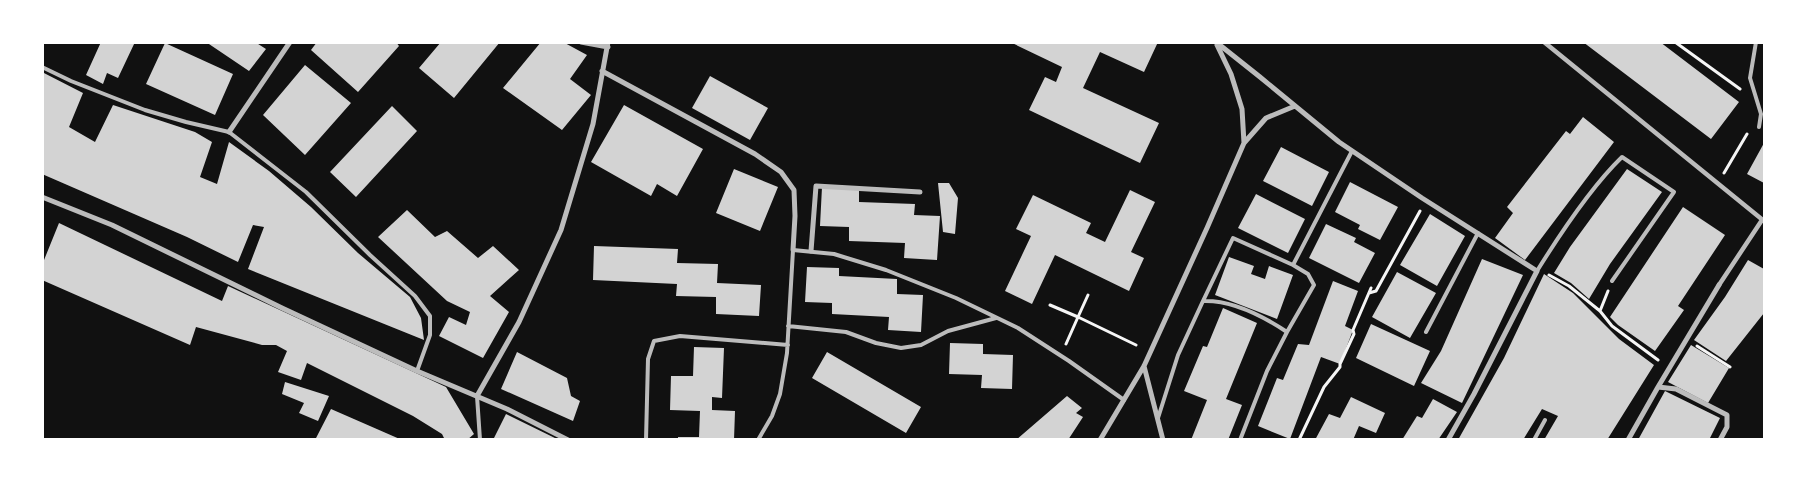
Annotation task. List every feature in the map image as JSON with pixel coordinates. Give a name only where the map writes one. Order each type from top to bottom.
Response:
[{"type":"street","points":[[229,132],[290,42]]},
{"type":"street","points":[[477,396],[520,322],[561,230],[593,124],[608,45],[581,42]]},
{"type":"street","points":[[1544,42],[1764,220],[1719,285],[1628,440]]},
{"type":"street","points":[[1216,43],[1352,151],[1537,271],[1474,394],[1448,440]]},
{"type":"street","points":[[1216,43],[1231,74],[1242,108],[1244,143]]},
{"type":"street","points":[[602,71],[755,154],[781,172],[794,190],[793,250]]},
{"type":"street","points":[[1100,440],[1144,366],[1244,143],[1266,118],[1294,106]]},
{"type":"street","points":[[810,251],[816,186],[920,192]]},
{"type":"street","points":[[42,197],[112,225],[417,371],[477,396],[568,440]]},
{"type":"street","points":[[1144,366],[1163,440]]},
{"type":"street","points":[[1658,387],[1676,389],[1727,415],[1727,427],[1720,440]]},
{"type":"lane","points":[[1756,42],[1750,78],[1760,114],[1760,127]]},
{"type":"lane","points":[[42,67],[70,81],[145,110],[229,132],[306,192],[415,296],[430,316],[430,334],[417,371]]},
{"type":"lane","points":[[1293,265],[1352,151]]},
{"type":"lane","points":[[1537,271],[1553,245],[1608,170],[1622,157],[1674,192],[1612,281]]},
{"type":"lane","points":[[1426,332],[1478,233]]},
{"type":"lane","points":[[1158,418],[1178,355],[1233,238],[1293,265],[1308,274],[1314,285],[1267,371],[1240,440]]},
{"type":"lane","points":[[758,440],[772,416],[780,394],[788,345],[793,250],[834,254],[930,286],[1018,328],[1124,400]]},
{"type":"lane","points":[[1203,302],[1212,301],[1235,306],[1266,319],[1287,332]]},
{"type":"lane","points":[[788,326],[846,332],[876,343],[902,348],[921,345],[948,331],[996,318]]},
{"type":"lane","points":[[646,440],[648,359],[654,341],[680,336],[788,345]]},
{"type":"lane","points":[[477,396],[480,440]]},
{"type":"lane","points":[[1534,440],[1545,420]]},
{"type":"path","points":[[1675,42],[1741,90]]},
{"type":"path","points":[[1718,183],[1747,135],[1747,128]]},
{"type":"path","points":[[1537,271],[1554,276],[1600,311],[1612,326],[1658,360]]},
{"type":"path","points":[[1600,311],[1612,281]]},
{"type":"path","points":[[1299,440],[1324,387],[1340,367],[1371,288]]},
{"type":"path","points":[[1061,356],[1088,295]]},
{"type":"path","points":[[1050,305],[1136,345]]},
{"type":"path","points":[[1686,339],[1730,367]]},
{"type":"building","points":[[101,42],[135,42],[118,78],[107,73],[103,84],[86,75]]},
{"type":"building","points":[[206,42],[255,42],[266,49],[249,71]]},
{"type":"building","points":[[317,42],[396,42],[399,46],[358,92],[311,50]]},
{"type":"building","points":[[441,42],[500,42],[454,98],[419,68]]},
{"type":"building","points":[[541,42],[563,42],[587,55],[570,79],[591,95],[562,130],[503,88]]},
{"type":"building","points":[[1010,42],[1158,42],[1144,72],[1100,52],[1083,88],[1159,123],[1140,163],[1029,110],[1045,77],[1056,82],[1062,67]]},
{"type":"building","points":[[1583,42],[1660,42],[1739,102],[1711,139]]},
{"type":"building","points":[[165,43],[233,74],[215,115],[146,84]]},
{"type":"building","points":[[305,65],[351,103],[305,155],[263,115]]},
{"type":"building","points":[[42,72],[83,93],[69,127],[95,142],[113,105],[195,132],[212,142],[200,177],[217,184],[229,142],[269,171],[311,207],[358,253],[410,297],[421,318],[424,340],[248,269],[264,227],[253,225],[238,262],[187,237],[42,174]]},
{"type":"building","points":[[710,76],[768,108],[750,140],[692,108]]},
{"type":"building","points":[[624,105],[703,149],[677,196],[657,184],[651,196],[591,162]]},
{"type":"building","points":[[392,106],[417,131],[356,197],[330,172]]},
{"type":"building","points":[[1583,117],[1614,142],[1525,260],[1495,238],[1513,213],[1507,207],[1566,131],[1570,134]]},
{"type":"building","points":[[1764,143],[1764,183],[1747,174]]},
{"type":"building","points":[[1281,147],[1329,172],[1312,206],[1263,181]]},
{"type":"building","points":[[734,169],[778,187],[760,231],[716,213]]},
{"type":"building","points":[[1627,169],[1662,192],[1610,264],[1589,299],[1571,283],[1554,273],[1570,247]]},
{"type":"building","points":[[1350,182],[1398,207],[1380,240],[1358,229],[1360,225],[1335,212]]},
{"type":"building","points":[[938,183],[949,183],[958,198],[955,234],[943,232]]},
{"type":"building","points":[[822,187],[859,189],[859,202],[915,204],[914,215],[940,216],[937,260],[904,258],[905,243],[849,241],[849,227],[820,226]]},
{"type":"building","points":[[1130,190],[1155,202],[1131,252],[1144,258],[1129,291],[1055,255],[1032,304],[1005,291],[1031,236],[1016,229],[1033,195],[1091,223],[1086,233],[1105,242]]},
{"type":"building","points":[[1256,194],[1305,219],[1288,253],[1238,228]]},
{"type":"building","points":[[1683,207],[1725,235],[1678,306],[1684,310],[1655,351],[1618,325],[1610,317]]},
{"type":"building","points":[[407,210],[435,237],[447,231],[478,258],[493,246],[519,270],[490,296],[509,312],[483,358],[439,336],[449,317],[466,325],[470,312],[447,301],[378,237]]},
{"type":"building","points":[[1430,214],[1465,236],[1437,286],[1400,265]]},
{"type":"building","points":[[59,223],[222,301],[228,286],[446,387],[474,434],[467,440],[445,440],[442,434],[413,416],[307,363],[301,380],[278,372],[287,351],[276,345],[262,345],[196,327],[190,345],[42,280],[42,265]]},
{"type":"building","points":[[1326,224],[1356,238],[1354,242],[1375,253],[1359,283],[1309,258]]},
{"type":"building","points":[[594,246],[678,249],[677,263],[718,264],[717,283],[761,285],[759,316],[716,314],[716,297],[676,296],[677,284],[593,280]]},
{"type":"building","points":[[1229,257],[1254,266],[1251,274],[1265,279],[1269,266],[1293,275],[1277,319],[1215,295]]},
{"type":"building","points":[[1482,259],[1523,275],[1462,403],[1421,383],[1441,351]]},
{"type":"building","points":[[1748,260],[1764,269],[1764,313],[1726,361],[1694,340],[1725,297]]},
{"type":"building","points":[[807,267],[839,268],[839,276],[897,279],[897,294],[923,295],[921,332],[888,330],[889,317],[832,314],[832,303],[805,302]]},
{"type":"building","points":[[1397,272],[1436,293],[1410,338],[1372,317]]},
{"type":"building","points":[[1544,274],[1573,293],[1619,339],[1654,365],[1607,440],[1544,440],[1558,416],[1542,409],[1523,440],[1458,440],[1504,358]]},
{"type":"building","points":[[1333,281],[1358,291],[1345,326],[1353,330],[1340,364],[1321,357],[1290,439],[1258,426],[1277,378],[1283,380],[1298,344],[1309,345]]},
{"type":"building","points":[[1223,308],[1257,323],[1226,399],[1242,405],[1228,440],[1191,440],[1207,400],[1184,391],[1203,346],[1207,347]]},
{"type":"building","points":[[1371,324],[1430,351],[1414,386],[1356,358]]},
{"type":"building","points":[[950,343],[983,344],[983,354],[1013,355],[1012,389],[981,388],[982,375],[949,374]]},
{"type":"building","points":[[1691,345],[1729,368],[1708,403],[1668,382]]},
{"type":"building","points":[[694,347],[724,348],[722,398],[712,397],[712,410],[735,411],[734,440],[678,440],[678,437],[699,437],[700,411],[670,410],[671,376],[693,376]]},
{"type":"building","points":[[517,352],[567,378],[571,396],[580,401],[573,421],[501,389]]},
{"type":"building","points":[[827,352],[921,407],[906,433],[812,378]]},
{"type":"building","points":[[285,382],[329,396],[318,421],[299,413],[304,403],[282,394]]},
{"type":"building","points":[[1665,391],[1720,418],[1709,440],[1638,440]]},
{"type":"building","points":[[1067,396],[1082,408],[1076,413],[1083,417],[1068,440],[1016,440]]},
{"type":"building","points":[[1351,397],[1385,413],[1376,433],[1359,426],[1353,440],[1315,440],[1329,414],[1340,418]]},
{"type":"building","points":[[1433,399],[1457,412],[1438,440],[1402,440],[1417,416],[1422,418]]},
{"type":"building","points":[[331,409],[402,440],[315,440]]},
{"type":"building","points":[[506,414],[559,440],[493,440]]}]
